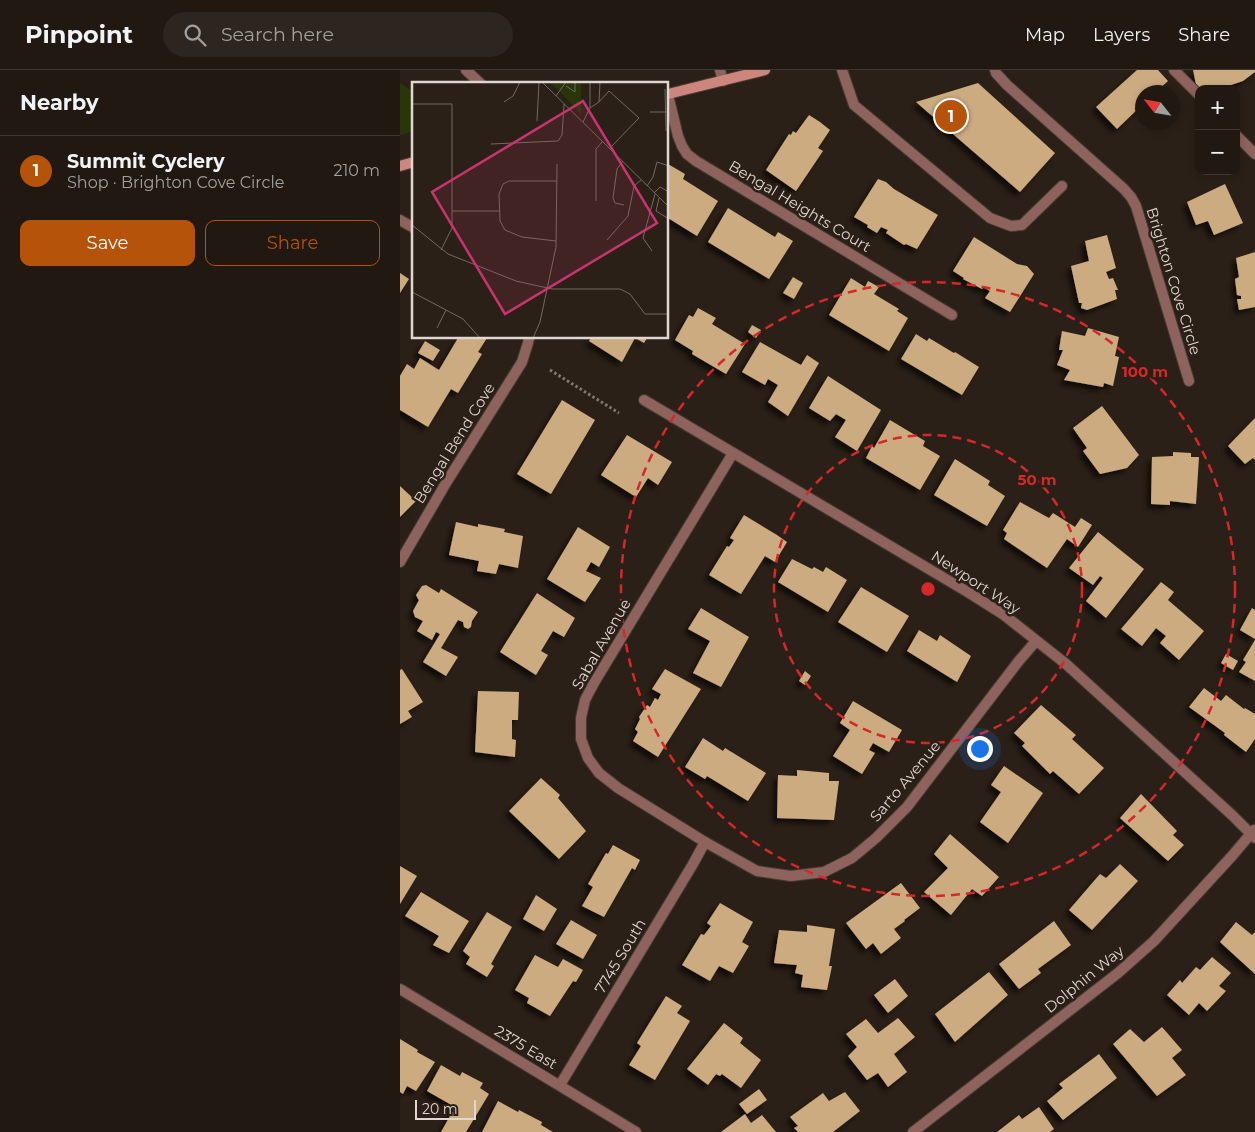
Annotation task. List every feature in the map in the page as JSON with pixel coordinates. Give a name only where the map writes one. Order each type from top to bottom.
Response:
[{"type":"main road","points":[[669,95],[765,70]]},
{"type":"street","points":[[466,70],[479,82]]},
{"type":"street","points":[[720,70],[723,81]]},
{"type":"street","points":[[842,70],[854,105],[990,218],[1011,226],[1022,225],[1062,186]]},
{"type":"street","name":"Brighton Cove Circle","points":[[995,70],[1007,86],[1131,197],[1136,206],[1189,381]]},
{"type":"street","points":[[1174,70],[1195,91]]},
{"type":"street","name":"Bengal Heights Court","points":[[669,99],[678,136],[686,154],[952,315]]},
{"type":"street","points":[[1240,139],[1255,154]]},
{"type":"street","points":[[400,220],[412,227]]},
{"type":"street","name":"Bengal Bend Cove","points":[[400,562],[446,483],[522,362],[529,339]]},
{"type":"street","name":"Newport Way","points":[[644,400],[1004,615],[1066,664],[1254,834]]},
{"type":"street","name":"Sabal Avenue","points":[[705,842],[618,788],[599,774],[588,758],[581,739],[581,718],[586,700],[594,683],[733,453]]},
{"type":"street","name":"Sarto Avenue","points":[[705,842],[757,871],[791,876],[824,872],[852,858],[876,838],[907,807],[1036,641]]},
{"type":"street","name":"Dolphin Way","points":[[914,1132],[1118,972],[1154,940],[1254,834]]},
{"type":"street","name":"7745 South","points":[[560,1085],[705,842]]},
{"type":"street","name":"2375 East","points":[[400,989],[636,1132]]},
{"type":"path","points":[[550,370],[619,413]]},
{"type":"green space","points":[[400,83],[412,91],[412,132],[400,135]]},
{"type":"building","points":[[1137,70],[1158,70],[1168,81],[1164,85],[1135,85],[1135,112],[1117,129],[1096,107]]},
{"type":"building","points":[[1193,70],[1255,70],[1243,81],[1231,85],[1196,85]]},
{"type":"building","points":[[978,83],[1055,153],[1020,192],[916,102]]},
{"type":"building","points":[[809,115],[830,130],[818,148],[823,151],[796,191],[766,170],[789,134],[791,135],[793,131],[796,133]]},
{"type":"building","points":[[669,165],[685,174],[683,179],[718,201],[697,236],[669,219]]},
{"type":"building","points":[[878,179],[886,182],[894,189],[938,215],[917,249],[906,244],[904,245],[886,233],[888,230],[881,227],[877,233],[854,217]]},
{"type":"building","points":[[1225,184],[1243,223],[1214,235],[1208,221],[1196,225],[1187,202]]},
{"type":"building","points":[[728,208],[775,237],[778,232],[793,241],[769,279],[708,242]]},
{"type":"building","points":[[1107,235],[1116,268],[1106,272],[1109,279],[1113,278],[1118,290],[1115,290],[1117,299],[1087,310],[1081,308],[1082,303],[1079,303],[1071,266],[1089,261],[1085,241]]},
{"type":"building","points":[[974,237],[1017,264],[1027,266],[1034,274],[1010,312],[985,298],[990,291],[963,279],[953,271]]},
{"type":"building","points":[[1255,252],[1255,307],[1239,310],[1237,299],[1241,299],[1241,296],[1237,295],[1235,279],[1239,277],[1236,258]]},
{"type":"building","points":[[400,273],[409,279],[400,293]]},
{"type":"building","points":[[793,277],[803,283],[794,299],[783,293]]},
{"type":"building","points":[[851,278],[865,287],[868,281],[879,287],[874,294],[899,309],[897,311],[908,318],[889,351],[829,315]]},
{"type":"building","points":[[698,308],[716,318],[712,324],[745,344],[726,374],[692,354],[693,351],[675,340],[689,315],[693,317]]},
{"type":"building","points":[[752,325],[761,330],[756,338],[748,332]]},
{"type":"building","points":[[1088,328],[1119,337],[1115,356],[1119,357],[1113,386],[1104,383],[1103,387],[1064,380],[1070,370],[1057,365],[1063,350],[1059,350],[1062,331],[1085,336]]},
{"type":"building","points":[[916,334],[927,341],[929,338],[979,367],[962,395],[901,359]]},
{"type":"building","points":[[457,339],[486,339],[478,352],[482,354],[458,393],[451,389],[428,427],[400,410],[400,376],[407,364],[414,369],[420,358],[439,370]]},
{"type":"building","points":[[590,339],[634,339],[622,362],[589,341]]},
{"type":"building","points":[[637,339],[646,339],[644,343]]},
{"type":"building","points":[[425,341],[440,350],[433,361],[418,353]]},
{"type":"building","points":[[760,342],[801,365],[807,355],[819,363],[788,416],[768,402],[778,385],[768,379],[765,385],[742,372]]},
{"type":"building","points":[[828,376],[881,410],[857,451],[835,437],[846,420],[836,414],[830,421],[809,408]]},
{"type":"building","points":[[562,400],[595,420],[551,494],[517,474]]},
{"type":"building","points":[[1102,406],[1139,455],[1127,468],[1100,474],[1083,451],[1087,448],[1073,428]]},
{"type":"building","points":[[1255,418],[1255,460],[1253,458],[1245,464],[1228,446]]},
{"type":"building","points":[[890,420],[925,441],[923,446],[940,456],[920,490],[866,458]]},
{"type":"building","points":[[627,435],[672,462],[658,485],[648,478],[636,497],[601,475]]},
{"type":"building","points":[[1173,452],[1191,453],[1191,457],[1199,457],[1196,504],[1170,501],[1170,505],[1151,504],[1152,457],[1173,456]]},
{"type":"building","points":[[955,459],[990,481],[988,485],[1005,496],[987,526],[934,495]]},
{"type":"building","points":[[400,486],[416,501],[400,517]]},
{"type":"building","points":[[1020,502],[1049,518],[1053,513],[1075,527],[1081,518],[1092,525],[1078,547],[1067,539],[1047,568],[1004,539],[1007,533],[1003,530]]},
{"type":"building","points":[[744,515],[787,542],[775,562],[765,556],[741,594],[709,575],[727,546],[729,547],[734,540],[730,538]]},
{"type":"building","points":[[456,522],[478,527],[478,524],[505,529],[504,532],[523,536],[518,568],[499,564],[496,574],[477,571],[479,561],[449,555]]},
{"type":"building","points":[[578,527],[610,547],[599,567],[591,562],[586,571],[601,578],[585,602],[547,579]]},
{"type":"building","points":[[1098,532],[1144,569],[1106,618],[1086,601],[1103,578],[1100,576],[1093,585],[1069,568]]},
{"type":"building","points":[[792,559],[823,572],[826,567],[847,580],[828,612],[778,582]]},
{"type":"building","points":[[1161,582],[1174,592],[1168,600],[1204,631],[1179,660],[1160,643],[1166,636],[1156,628],[1142,646],[1121,629]]},
{"type":"building","points":[[426,585],[439,593],[441,589],[478,612],[472,621],[471,627],[468,629],[464,627],[463,622],[458,620],[441,648],[458,657],[446,676],[423,662],[440,634],[436,632],[432,640],[417,631],[423,621],[415,617],[413,611],[419,600],[416,595],[422,586]]},
{"type":"building","points":[[861,587],[909,616],[887,652],[838,622]]},
{"type":"building","points":[[537,593],[575,618],[564,637],[553,631],[541,651],[548,655],[536,675],[500,652]]},
{"type":"building","points":[[701,608],[749,637],[721,687],[693,673],[710,641],[688,629]]},
{"type":"building","points":[[1252,608],[1255,610],[1255,639],[1240,630]]},
{"type":"building","points":[[919,630],[937,641],[940,635],[971,656],[957,682],[907,651]]},
{"type":"building","points":[[1255,640],[1255,681],[1239,672],[1246,662],[1243,660]]},
{"type":"building","points":[[1226,654],[1238,661],[1233,670],[1221,663]]},
{"type":"building","points":[[402,669],[423,702],[408,711],[412,717],[400,724],[400,670]]},
{"type":"building","points":[[665,669],[701,689],[658,757],[633,741],[638,732],[635,729],[640,719],[639,717],[647,705],[650,707],[655,698],[658,700],[661,694],[652,689]]},
{"type":"building","points":[[805,671],[811,676],[805,685],[799,681]]},
{"type":"building","points":[[1204,688],[1221,701],[1226,695],[1244,709],[1255,714],[1255,739],[1246,752],[1224,735],[1225,733],[1189,707]]},
{"type":"building","points":[[478,691],[519,692],[518,720],[512,720],[512,739],[516,740],[515,757],[475,752]]},
{"type":"building","points":[[853,701],[902,730],[889,752],[873,743],[869,750],[875,753],[862,774],[833,756],[850,730],[840,723]]},
{"type":"building","points":[[1041,705],[1076,735],[1072,739],[1104,768],[1079,794],[1053,771],[1050,774],[1022,746],[1025,743],[1014,733]]},
{"type":"building","points":[[703,738],[723,751],[725,748],[766,773],[748,801],[707,776],[705,779],[685,767]]},
{"type":"building","points":[[1004,766],[1043,793],[1008,843],[980,822],[1001,792],[991,785]]},
{"type":"building","points":[[797,770],[829,773],[829,781],[839,781],[834,820],[777,818],[778,775],[797,776]]},
{"type":"building","points":[[541,778],[560,795],[558,798],[586,831],[559,859],[509,811]]},
{"type":"building","points":[[1141,794],[1177,831],[1173,835],[1184,845],[1168,861],[1120,818]]},
{"type":"building","points":[[950,834],[999,877],[982,896],[972,889],[951,915],[924,892],[948,868],[934,854]]},
{"type":"building","points":[[613,845],[640,860],[635,870],[632,868],[604,917],[582,906],[593,887],[588,884],[606,853],[608,854]]},
{"type":"building","points":[[1120,864],[1138,881],[1092,930],[1069,910],[1100,874],[1106,878]]},
{"type":"building","points":[[400,866],[417,876],[400,904]]},
{"type":"building","points":[[901,883],[920,908],[894,929],[901,938],[881,954],[873,943],[866,949],[846,923]]},
{"type":"building","points":[[421,892],[469,921],[449,953],[433,945],[439,936],[405,916]]},
{"type":"building","points":[[536,895],[557,909],[544,931],[523,919]]},
{"type":"building","points":[[720,903],[753,922],[742,942],[749,946],[733,973],[719,966],[710,981],[682,965],[701,934],[704,935],[711,926],[707,923]]},
{"type":"building","points":[[487,912],[512,927],[491,964],[494,966],[487,977],[466,964],[470,957],[463,951]]},
{"type":"building","points":[[571,920],[597,935],[583,959],[556,944]]},
{"type":"building","points":[[1054,921],[1071,945],[1038,969],[1041,973],[1019,989],[999,964]]},
{"type":"building","points":[[1236,922],[1252,935],[1255,932],[1255,974],[1220,942]]},
{"type":"building","points":[[807,925],[835,929],[829,966],[832,966],[827,990],[801,987],[803,975],[795,973],[797,965],[774,963],[779,930],[807,932]]},
{"type":"building","points":[[535,955],[558,967],[563,959],[583,970],[576,982],[573,981],[550,1016],[527,1003],[529,998],[515,990]]},
{"type":"building","points":[[1212,957],[1231,973],[1219,986],[1226,991],[1207,1011],[1199,1003],[1189,1015],[1167,995],[1180,980],[1182,983],[1196,967],[1200,970]]},
{"type":"building","points":[[989,972],[1008,995],[955,1042],[935,1014]]},
{"type":"building","points":[[895,979],[908,996],[888,1013],[874,995]]},
{"type":"building","points":[[666,996],[682,1006],[677,1013],[690,1021],[655,1080],[629,1065],[641,1046],[637,1043]]},
{"type":"building","points":[[898,1018],[915,1037],[894,1054],[907,1072],[888,1087],[878,1073],[867,1080],[848,1056],[857,1047],[846,1034],[866,1019],[878,1033]]},
{"type":"building","points":[[724,1023],[743,1038],[740,1043],[761,1060],[741,1088],[722,1074],[720,1076],[716,1074],[708,1085],[687,1069]]},
{"type":"building","points":[[1162,1027],[1182,1050],[1172,1058],[1186,1075],[1157,1096],[1113,1044],[1130,1029],[1144,1042]]},
{"type":"building","points":[[400,1039],[418,1050],[417,1052],[435,1062],[416,1091],[407,1086],[403,1094],[400,1092]]},
{"type":"building","points":[[1099,1054],[1117,1078],[1063,1120],[1047,1101],[1063,1088],[1059,1084]]},
{"type":"building","points":[[441,1065],[460,1076],[462,1072],[483,1083],[480,1088],[489,1094],[466,1132],[441,1132],[455,1107],[427,1091]]},
{"type":"building","points":[[759,1089],[767,1100],[747,1114],[739,1104]]},
{"type":"building","points":[[845,1092],[860,1111],[833,1132],[798,1132],[794,1128],[798,1126],[790,1117],[823,1093],[829,1101]]},
{"type":"building","points":[[498,1101],[542,1122],[541,1125],[553,1132],[482,1132]]},
{"type":"building","points":[[1039,1107],[1054,1129],[1050,1132],[997,1132],[1019,1115],[1022,1119]]},
{"type":"building","points":[[745,1114],[751,1123],[762,1115],[776,1132],[721,1132]]},
{"type":"place","name":"Summit Cyclery","points":[[951,116]]}]
